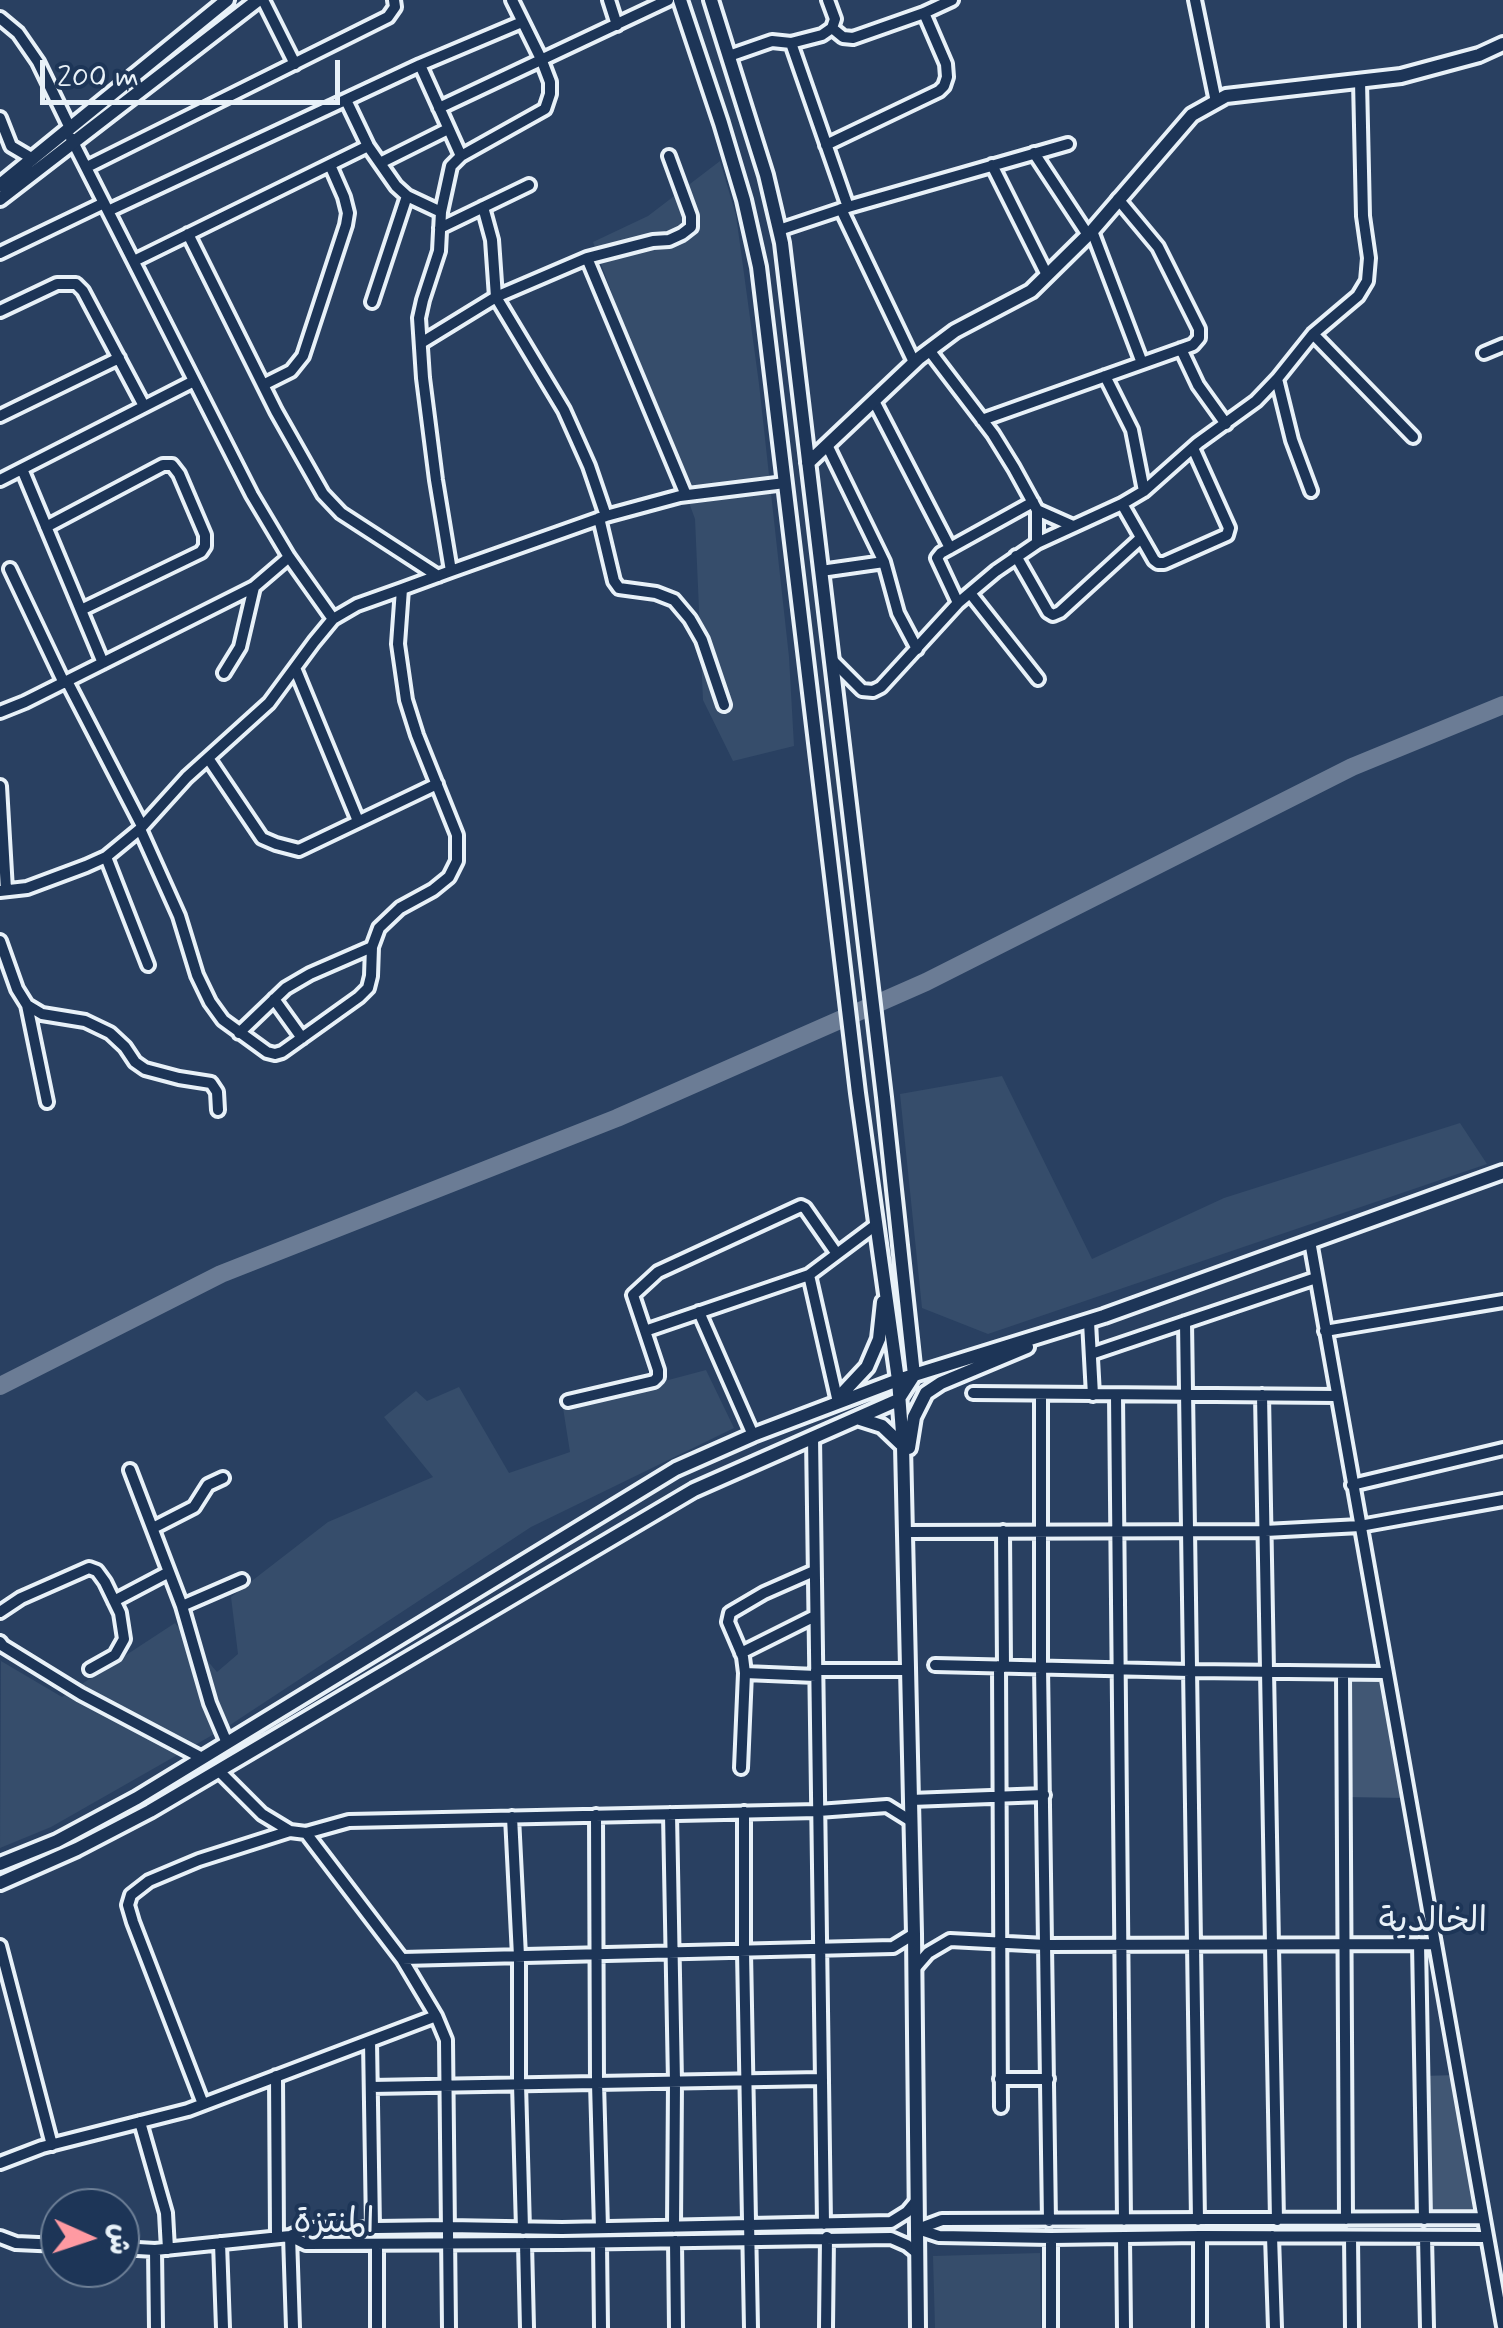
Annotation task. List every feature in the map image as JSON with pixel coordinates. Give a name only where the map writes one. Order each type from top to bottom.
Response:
[{"type":"street","points":[[0,199],[70,133],[227,0]]},
{"type":"street","points":[[0,186],[33,158],[261,0],[295,64]]},
{"type":"street","points":[[87,168],[388,17],[395,7],[394,0]]},
{"type":"street","points":[[452,572],[436,480],[420,318],[439,251],[441,212],[451,166],[461,156],[545,109],[550,94],[542,62],[512,0]]},
{"type":"street","points":[[608,0],[617,25]]},
{"type":"street","points":[[439,108],[668,0]]},
{"type":"street","points":[[680,0],[722,123],[759,267],[858,1093],[898,1380],[912,1821],[918,2328]]},
{"type":"street","points":[[0,1883],[150,1812],[694,1490],[898,1400],[914,1375],[779,230],[711,0]]},
{"type":"street","points":[[728,56],[772,41],[791,43],[822,35],[832,28],[835,19],[828,0]]},
{"type":"street","points":[[832,28],[853,38],[952,0]]},
{"type":"street","points":[[1194,0],[1216,102]]},
{"type":"street","points":[[826,145],[944,86],[946,64],[924,13]]},
{"type":"street","points":[[0,18],[18,33],[38,62],[106,207],[252,495],[334,620]]},
{"type":"street","points":[[0,253],[522,22]]},
{"type":"street","points":[[791,43],[844,208],[914,362]]},
{"type":"street","points":[[808,463],[929,350],[955,330],[1031,291],[1090,233],[1192,115],[1226,96],[1401,76],[1478,55],[1503,44]]},
{"type":"street","points":[[420,66],[461,156]]},
{"type":"street","points":[[832,659],[862,690],[873,692],[881,687],[958,603],[1016,556],[1144,491],[1256,401],[1312,334],[1358,296],[1367,280],[1369,258],[1363,216],[1360,80]]},
{"type":"street","points":[[346,100],[368,146],[396,186],[407,196],[441,212]]},
{"type":"street","points":[[0,118],[6,146],[33,158]]},
{"type":"street","points":[[380,163],[448,129]]},
{"type":"street","points":[[779,230],[1068,144]]},
{"type":"street","points":[[134,261],[368,146]]},
{"type":"street","points":[[1034,153],[1090,233],[1142,363]]},
{"type":"street","points":[[421,343],[496,297],[586,258],[682,234],[691,227],[691,216],[669,156]]},
{"type":"street","points":[[263,386],[291,371],[304,356],[346,225],[344,197],[330,164]]},
{"type":"street","points":[[992,165],[1047,275]]},
{"type":"street","points":[[440,228],[529,186]]},
{"type":"street","points":[[372,302],[407,196]]},
{"type":"street","points":[[982,420],[1193,345],[1199,338],[1199,329],[1158,247],[1118,199]]},
{"type":"street","points":[[483,208],[492,240],[496,297],[564,410],[589,466],[614,580],[619,588],[674,600],[702,640],[724,705]]},
{"type":"street","points":[[188,234],[263,386],[323,494],[342,514],[438,576]]},
{"type":"street","points":[[586,258],[686,495]]},
{"type":"street","points":[[0,311],[57,284],[76,284],[83,290],[144,406]]},
{"type":"street","points":[[1312,334],[1413,438]]},
{"type":"street","points":[[1484,353],[1503,345]]},
{"type":"street","points":[[1181,349],[1198,385],[1226,424]]},
{"type":"street","points":[[929,350],[1014,468],[1035,506],[1038,543]]},
{"type":"street","points":[[0,416],[119,358]]},
{"type":"street","points":[[1105,376],[1132,430],[1144,491]]},
{"type":"street","points":[[1276,379],[1311,491]]},
{"type":"street","points":[[0,480],[194,381]]},
{"type":"street","points":[[874,401],[950,548]]},
{"type":"street","points":[[828,445],[884,562],[898,613],[917,649]]},
{"type":"street","points":[[1122,504],[1154,560],[1164,563],[1230,532],[1193,448]]},
{"type":"street","points":[[46,527],[163,465],[172,465],[205,536],[202,552],[81,610]]},
{"type":"street","points":[[22,469],[103,663]]},
{"type":"street","points":[[0,786],[3,890],[27,888],[59,878],[106,856],[141,828],[187,776],[269,703],[334,620],[357,606],[602,517],[686,495],[785,482]]},
{"type":"street","points":[[958,603],[937,558],[1035,506]]},
{"type":"street","points":[[1035,506],[1073,526]]},
{"type":"street","points":[[1016,556],[1053,615],[1141,538]]},
{"type":"street","points":[[0,712],[254,586],[290,557]]},
{"type":"street","points":[[821,570],[884,562]]},
{"type":"street","points":[[10,568],[141,828],[180,916],[196,975],[223,1020],[275,1054],[368,988],[372,947],[379,928],[400,908],[449,877],[457,861],[458,835],[416,735],[406,700],[398,644],[402,589]]},
{"type":"street","points":[[224,673],[240,647],[254,586]]},
{"type":"street","points":[[970,593],[1038,679]]},
{"type":"street","points":[[295,668],[358,821]]},
{"type":"street","points":[[208,758],[262,838],[299,850],[436,784]]},
{"type":"street","points":[[106,856],[148,965]]},
{"type":"street","points":[[0,941],[27,1005],[46,1102]]},
{"type":"street","points":[[240,1033],[274,999],[310,974],[372,947]]},
{"type":"street","points":[[274,999],[302,1038]]},
{"type":"street","points":[[27,1005],[42,1014],[85,1021],[110,1033],[125,1046],[134,1062],[145,1069],[211,1083],[217,1092],[218,1110]]},
{"type":"street","points":[[904,1505],[918,1404],[941,1383],[1104,1316],[1503,1172]]},
{"type":"street","points":[[568,1401],[658,1377],[633,1295],[658,1272],[797,1207],[805,1208],[836,1254]]},
{"type":"street","points":[[645,1332],[809,1275],[877,1224]]},
{"type":"street","points":[[1310,1241],[1503,2326]]},
{"type":"street","points":[[809,1275],[834,1402]]},
{"type":"street","points":[[1091,1354],[1316,1278]]},
{"type":"street","points":[[834,1402],[867,1367],[879,1339],[885,1279]]},
{"type":"street","points":[[1325,1331],[1503,1300]]},
{"type":"street","points":[[700,1312],[754,1435]]},
{"type":"street","points":[[0,1864],[57,1840],[136,1798],[676,1469],[834,1402],[1104,1316]]},
{"type":"street","points":[[1089,1322],[1094,1395]]},
{"type":"street","points":[[1186,1322],[1198,2220]]},
{"type":"street","points":[[973,1393],[1336,1396]]},
{"type":"street","points":[[1041,1395],[1049,2221]]},
{"type":"street","points":[[1116,1395],[1124,2220]]},
{"type":"street","points":[[1262,1395],[1277,2220]]},
{"type":"street","points":[[857,1418],[882,1426],[903,1446]]},
{"type":"street","points":[[812,1437],[824,2224]]},
{"type":"street","points":[[1352,1485],[1503,1449]]},
{"type":"street","points":[[130,1470],[170,1572],[210,1703],[227,1743]]},
{"type":"street","points":[[153,1528],[194,1507],[208,1486],[223,1478]]},
{"type":"street","points":[[905,1532],[1265,1532],[1360,1526],[1503,1500]]},
{"type":"street","points":[[1000,2107],[1003,1531]]},
{"type":"street","points":[[0,1612],[21,1598],[89,1568],[97,1572],[120,1613],[124,1639],[114,1655],[90,1669]]},
{"type":"street","points":[[741,1768],[745,1673],[728,1622],[730,1613],[814,1571]]},
{"type":"street","points":[[114,1601],[170,1572]]},
{"type":"street","points":[[182,1606],[242,1580]]},
{"type":"street","points":[[741,1653],[815,1616]]},
{"type":"street","points":[[0,1642],[81,1694],[202,1758]]},
{"type":"street","points":[[935,1665],[1385,1673]]},
{"type":"street","points":[[745,1673],[908,1670]]},
{"type":"street","points":[[1343,1673],[1346,2219]]},
{"type":"street","points":[[219,1771],[262,1814],[290,1831],[306,1834],[349,1821],[818,1811],[887,1806],[912,1821]]},
{"type":"street","points":[[911,1800],[1044,1795]]},
{"type":"street","points":[[744,1812],[751,2328]]},
{"type":"street","points":[[670,1814],[674,2227]]},
{"type":"street","points":[[596,1815],[601,2228]]},
{"type":"street","points":[[512,1816],[524,2229]]},
{"type":"street","points":[[203,2104],[132,1922],[128,1905],[131,1895],[149,1881],[199,1860],[290,1831]]},
{"type":"street","points":[[306,1834],[402,1959],[446,2040],[449,2328]]},
{"type":"street","points":[[402,1959],[893,1947],[914,1934]]},
{"type":"street","points":[[914,1968],[928,1953],[950,1940],[1046,1945],[1434,1944]]},
{"type":"street","points":[[1420,1944],[1424,2218]]},
{"type":"street","points":[[0,1946],[52,2144]]},
{"type":"street","points":[[0,2163],[52,2144],[203,2104],[436,2016]]},
{"type":"street","points":[[370,2040],[373,2228]]},
{"type":"street","points":[[276,2076],[277,2237]]},
{"type":"street","points":[[370,2087],[822,2079]]},
{"type":"street","points":[[1000,2079],[1048,2079]]},
{"type":"street","points":[[140,2122],[166,2213],[168,2248]]},
{"type":"street","points":[[140,2249],[290,2236],[305,2229],[891,2222],[918,2199]]},
{"type":"street","points":[[918,2229],[942,2220],[1483,2218]]},
{"type":"street","points":[[918,2229],[939,2236],[1051,2238],[1486,2237]]},
{"type":"street","points":[[290,2236],[306,2244],[891,2238],[918,2254]]},
{"type":"street","points":[[290,2236],[293,2328]]},
{"type":"street","points":[[1200,2236],[1200,2328]]},
{"type":"street","points":[[1272,2236],[1274,2328]]},
{"type":"street","points":[[1351,2236],[1352,2328]]},
{"type":"street","points":[[0,2237],[40,2245]]},
{"type":"street","points":[[826,2328],[827,2237]]},
{"type":"street","points":[[1122,2237],[1124,2328]]},
{"type":"street","points":[[1425,2237],[1426,2328]]},
{"type":"street","points":[[1051,2238],[1051,2328]]},
{"type":"street","points":[[675,2241],[676,2328]]},
{"type":"street","points":[[220,2243],[223,2328]]},
{"type":"street","points":[[600,2243],[601,2328]]},
{"type":"street","points":[[376,2244],[377,2328]]},
{"type":"street","points":[[525,2244],[527,2328]]},
{"type":"street","points":[[155,2250],[156,2328]]},
{"type":"shaded area","points":[[720,161],[736,215],[759,384],[789,657],[794,746],[733,761],[703,700],[695,519],[593,242],[648,216]]},
{"type":"shaded area","points":[[1002,1076],[1092,1259],[1224,1198],[1460,1123],[1487,1164],[988,1334],[922,1308],[900,1094]]},
{"type":"shaded area","points":[[706,1370],[734,1428],[531,1527],[230,1725],[51,1827],[0,1848],[1,1661],[62,1697],[175,1623],[217,1672],[238,1654],[231,1597],[328,1522],[433,1477],[384,1417],[416,1391],[427,1401],[459,1387],[509,1473],[570,1452],[563,1408]]},
{"type":"shaded area","points":[[1343,1673],[1385,1673],[1408,1798],[1343,1797]]},
{"type":"shaded area","points":[[1458,2075],[1483,2218],[1424,2219],[1421,2076]]},
{"type":"shaded area","points":[[1040,2253],[1041,2328],[935,2328],[933,2256]]},
{"type":"waterway","points":[[0,1386],[221,1274],[617,1118],[926,982],[1352,767],[1503,705]]},
{"type":"district","name":"الخالدية","points":[[1433,1924]]},
{"type":"district","name":"المنتزة","points":[[334,2225]]}]
